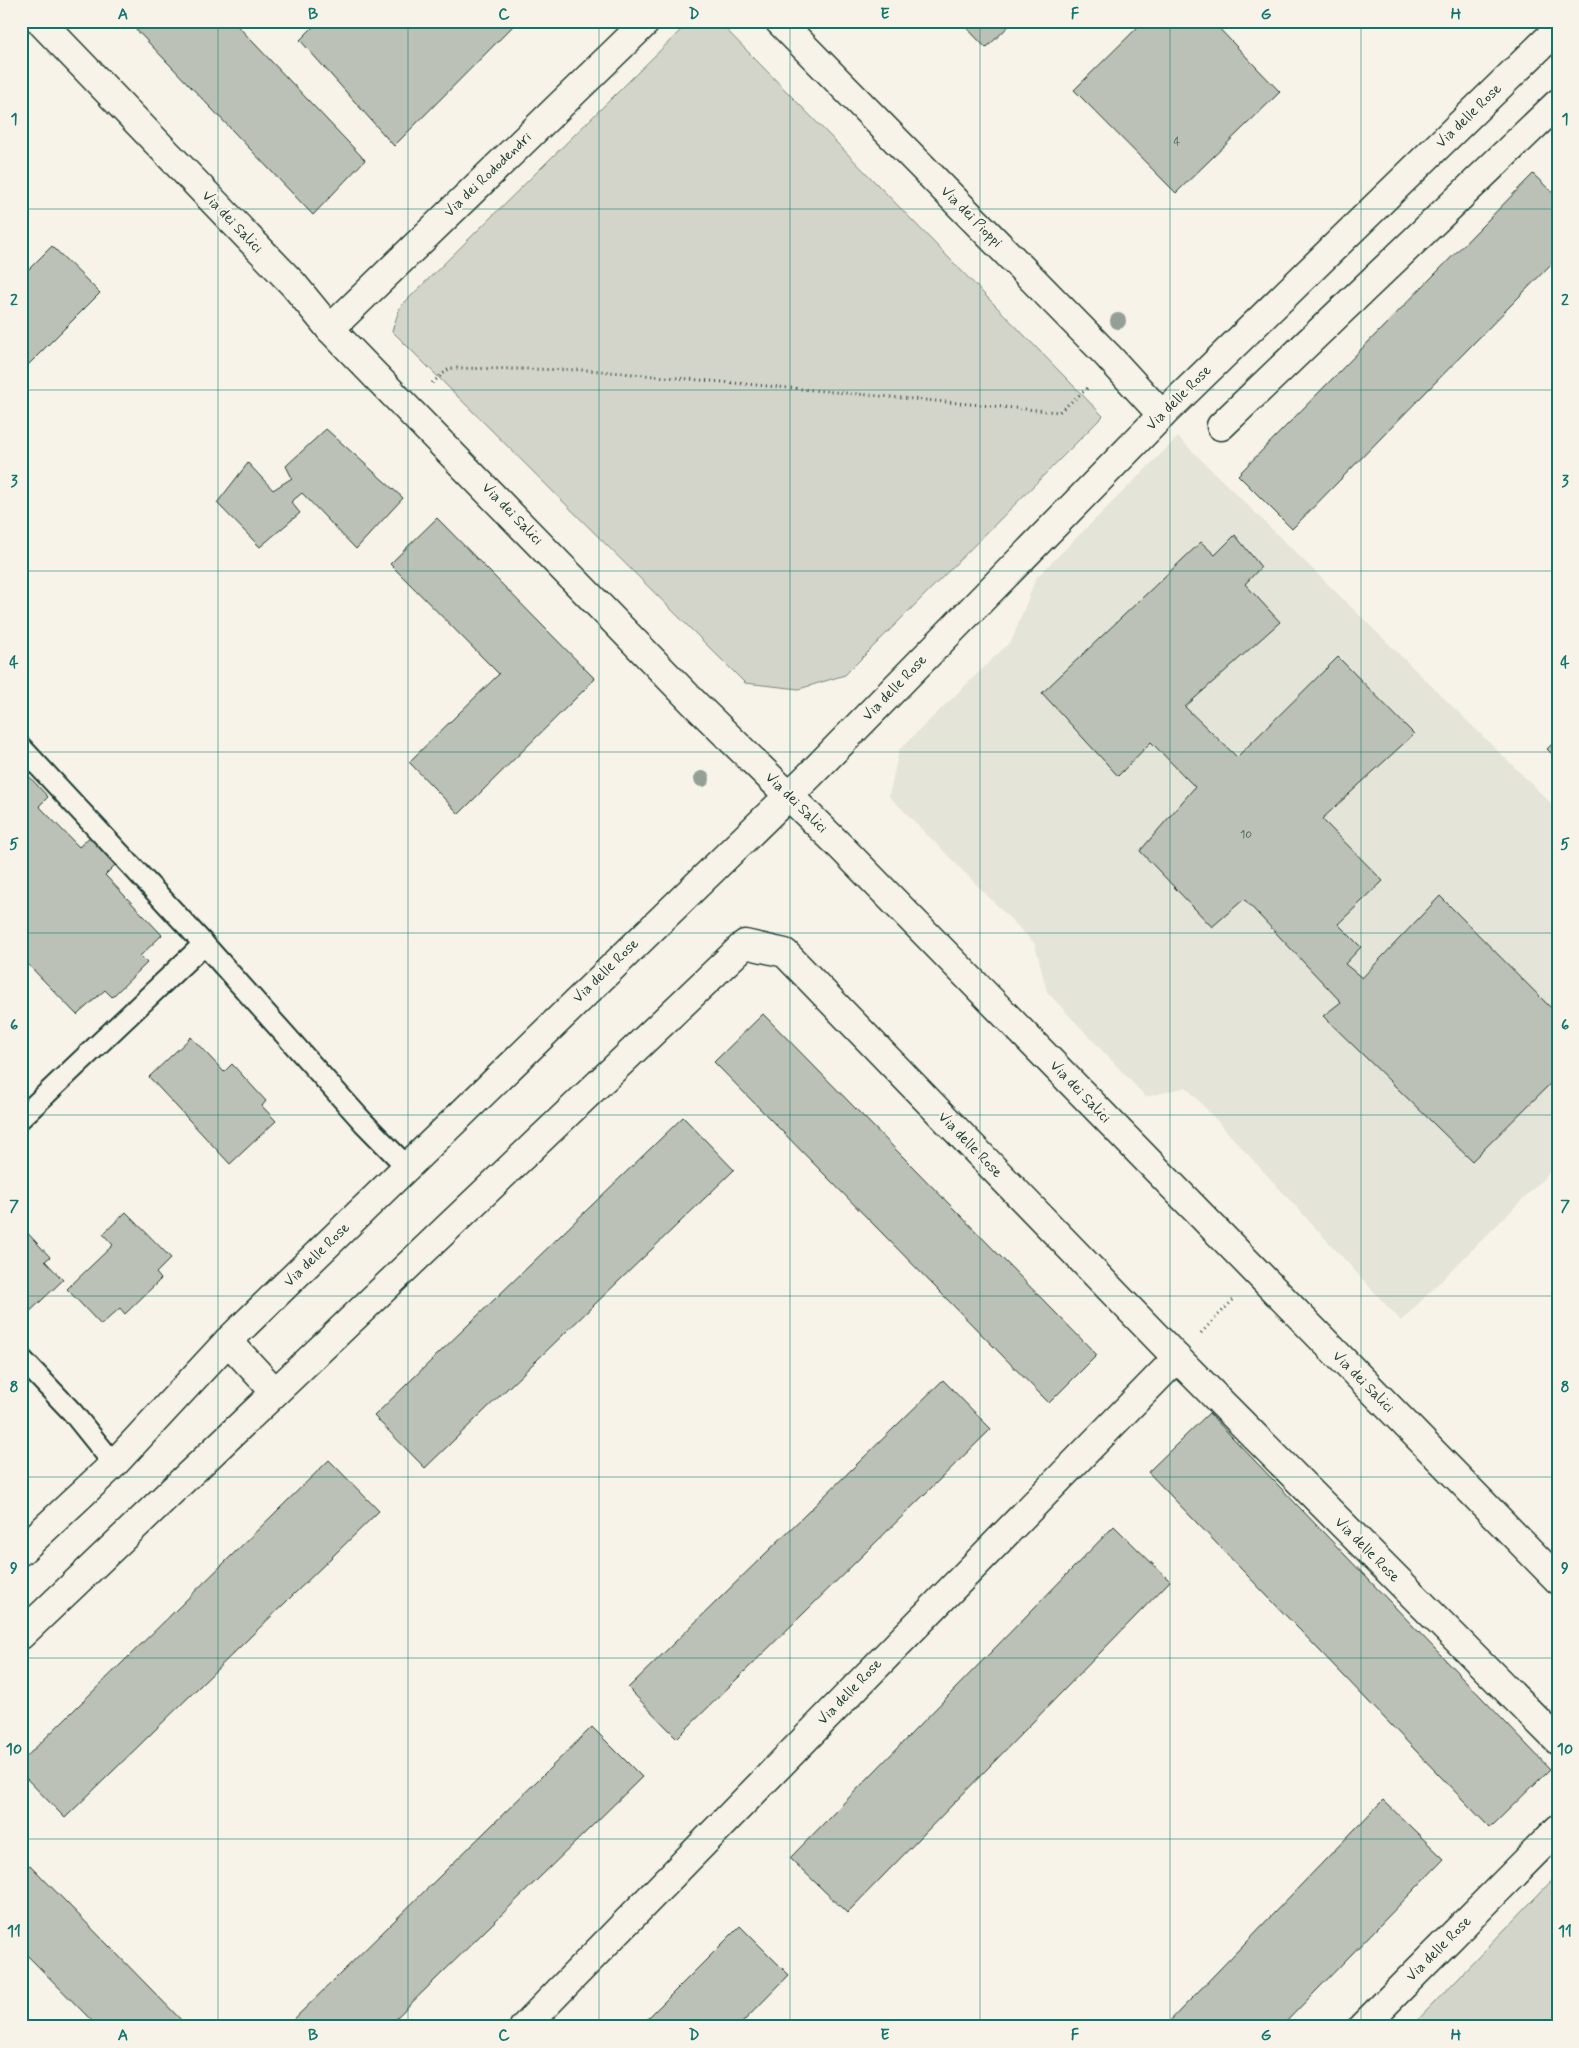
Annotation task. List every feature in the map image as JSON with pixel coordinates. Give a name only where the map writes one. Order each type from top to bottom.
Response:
[{"type":"street","name":"Via dei Salici","points":[[40,21],[294,286],[330,329],[406,404],[695,704],[854,860],[1558,1580]]},
{"type":"street","name":"Via dei Rododendri","points":[[330,329],[647,21]]},
{"type":"street","name":"Via dei Pioppi","points":[[778,21],[1162,414]]},
{"type":"street","name":"Via delle Rose","points":[[21,1551],[114,1464],[228,1342],[408,1168],[568,1008],[788,796],[1162,414],[1558,29]]},
{"type":"street","points":[[1221,426],[1558,102]]},
{"type":"street","name":"Via delle Rose","points":[[21,1635],[745,944],[785,953],[1176,1358],[1558,1741]]},
{"type":"street","points":[[228,1342],[275,1392]]},
{"type":"street","name":"Via delle Rose","points":[[524,2027],[1176,1358]]},
{"type":"street","name":"Via delle Rose","points":[[1362,2027],[1558,1829]]},
{"type":"lane","points":[[21,747],[204,944],[364,1123],[408,1168]]},
{"type":"lane","points":[[21,1118],[204,944]]},
{"type":"lane","points":[[21,1358],[73,1413],[114,1464]]},
{"type":"path","points":[[406,404],[450,368],[588,370],[1059,412],[1115,364]]},
{"type":"path","points":[[1176,1358],[1258,1275]]},
{"type":"shaded area","points":[[690,21],[718,21],[1103,416],[845,675],[799,689],[745,683],[392,331],[400,307]]},
{"type":"shaded area","points":[[1178,437],[1558,810],[1558,1164],[1401,1321],[1186,1087],[1146,1097],[1047,992],[1035,944],[889,796],[899,750],[1012,640],[1036,578]]},
{"type":"shaded area","points":[[1558,1874],[1558,2027],[1411,2027]]},
{"type":"building","points":[[128,21],[233,21],[365,160],[313,215]]},
{"type":"building","points":[[319,21],[518,21],[394,146],[300,40]]},
{"type":"building","points":[[960,21],[1014,21],[986,48]]},
{"type":"building","points":[[1144,21],[1212,21],[1280,92],[1176,193],[1074,90]]},
{"type":"building","points":[[1533,174],[1558,198],[1558,257],[1292,529],[1238,475]]},
{"type":"building","points":[[52,246],[100,293],[21,372],[21,277]]},
{"type":"building","points":[[326,429],[403,498],[356,549],[302,493],[291,502],[300,513],[260,547],[217,503],[248,463],[273,490],[292,478],[286,466]]},
{"type":"building","points":[[437,518],[595,679],[459,814],[409,762],[499,674],[390,564]]},
{"type":"building","points":[[1235,535],[1261,567],[1245,584],[1280,622],[1185,707],[1237,757],[1338,657],[1414,734],[1322,819],[1383,881],[1338,924],[1361,947],[1345,964],[1362,978],[1440,896],[1558,1015],[1558,1076],[1472,1161],[1323,1016],[1341,1002],[1244,899],[1212,927],[1140,851],[1195,787],[1151,742],[1118,776],[1042,693],[1201,542],[1215,555]]},
{"type":"building","points":[[1558,738],[1558,760],[1547,749]]},
{"type":"building","points":[[25,772],[48,797],[39,806],[79,847],[97,830],[122,858],[105,875],[162,935],[140,956],[147,963],[112,997],[105,990],[77,1015],[21,957],[21,775]]},
{"type":"building","points":[[763,1014],[1097,1355],[1049,1403],[714,1062]]},
{"type":"building","points":[[191,1037],[224,1072],[232,1064],[266,1101],[262,1106],[276,1121],[230,1164],[149,1077]]},
{"type":"building","points":[[683,1117],[734,1170],[425,1468],[374,1416]]},
{"type":"building","points":[[126,1212],[171,1258],[156,1273],[161,1279],[125,1314],[120,1308],[101,1325],[67,1289],[113,1245],[103,1234]]},
{"type":"building","points":[[21,1226],[50,1257],[45,1261],[63,1280],[22,1319]]},
{"type":"building","points":[[943,1380],[991,1429],[677,1738],[628,1688]]},
{"type":"building","points":[[1209,1413],[1550,1769],[1490,1828],[1148,1472]]},
{"type":"building","points":[[329,1460],[379,1511],[65,1818],[21,1773],[21,1762]]},
{"type":"building","points":[[1114,1526],[1170,1581],[847,1913],[790,1858]]},
{"type":"building","points":[[592,1727],[642,1777],[387,2027],[286,2027]]},
{"type":"building","points":[[1383,1800],[1444,1859],[1281,2027],[1164,2027]]},
{"type":"building","points":[[30,1865],[188,2027],[98,2027],[21,1949],[21,1873]]},
{"type":"building","points":[[740,1926],[789,1975],[738,2027],[639,2027]]}]
